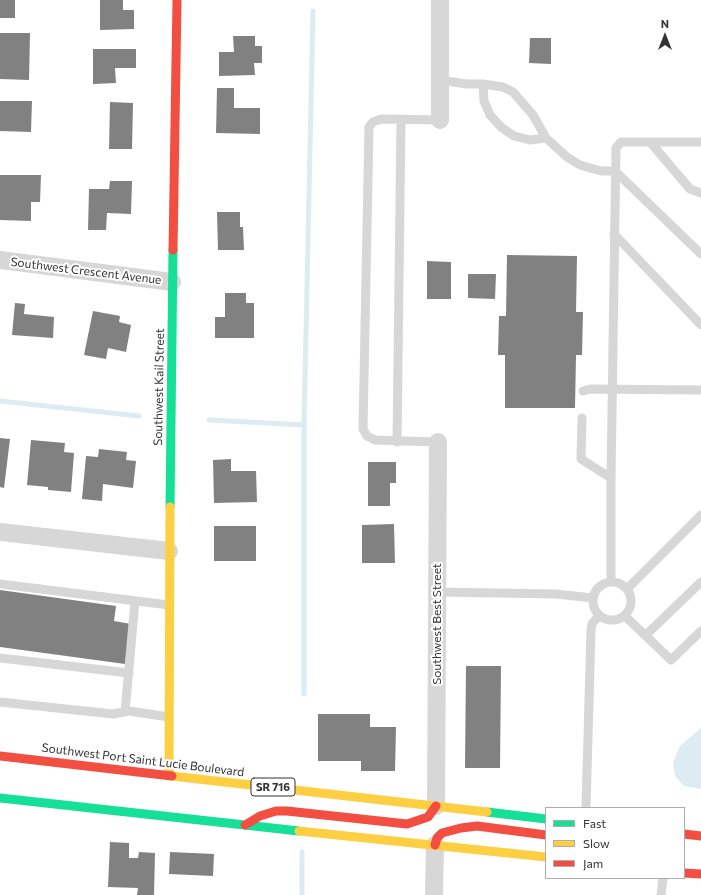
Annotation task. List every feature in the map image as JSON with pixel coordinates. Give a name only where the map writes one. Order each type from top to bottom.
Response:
[{"type":"main road","name":"Southwest Kail Street","points":[[169,775],[169,551],[177,0]]},
{"type":"main road","name":"Southwest Port Saint Lucie Boulevard","points":[[3,758],[169,775],[545,819]]},
{"type":"main road","points":[[0,798],[545,857]]},
{"type":"main road","points":[[245,825],[260,816],[276,811],[407,824],[428,817],[436,806]]},
{"type":"main road","points":[[435,845],[437,838],[442,833],[450,830],[477,826],[545,835]]},
{"type":"main road","points":[[685,834],[701,836]]},
{"type":"main road","points":[[685,872],[701,874]]},
{"type":"street","points":[[440,0],[440,120]]},
{"type":"street","name":"Southwest Crescent Avenue","points":[[0,260],[172,282]]},
{"type":"street","name":"Southwest Best Street","points":[[436,806],[438,442]]},
{"type":"street","points":[[0,532],[169,551]]},
{"type":"street","points":[[434,895],[435,845]]},
{"type":"lane","points":[[440,80],[503,87],[512,92],[534,115],[546,138],[567,157],[580,165],[601,171],[615,171],[701,254]]},
{"type":"lane","points":[[483,84],[484,100],[490,115],[501,128],[514,136],[530,140],[546,138]]},
{"type":"lane","points":[[438,442],[397,442],[375,440],[367,436],[363,429],[363,421],[369,127],[373,122],[381,119],[440,120]]},
{"type":"lane","points":[[397,442],[401,120]]},
{"type":"lane","points":[[610,582],[616,148],[621,142],[701,142]]},
{"type":"lane","points":[[650,142],[690,189],[701,193]]},
{"type":"lane","points":[[614,234],[701,325]]},
{"type":"lane","points":[[583,392],[590,389],[701,390]]},
{"type":"lane","points":[[582,418],[581,458],[611,478]]},
{"type":"lane","points":[[627,589],[701,516]]},
{"type":"lane","points":[[610,582],[617,582],[627,589],[632,599],[629,611],[625,616],[615,620],[604,619],[595,610],[593,598],[599,587],[610,582]]},
{"type":"lane","points":[[646,635],[701,582]]},
{"type":"lane","points":[[0,584],[169,605]]},
{"type":"lane","points":[[437,592],[556,594],[593,598]]},
{"type":"lane","points":[[125,712],[135,601]]},
{"type":"lane","points":[[586,807],[591,630],[592,624],[599,615]]},
{"type":"lane","points":[[625,616],[671,660],[701,631]]},
{"type":"lane","points":[[0,658],[129,673]]},
{"type":"lane","points":[[0,702],[113,714],[129,711],[169,717]]},
{"type":"lane","points":[[661,895],[663,879]]},
{"type":"shaded area","points":[[701,728],[701,789],[684,786],[675,776],[673,762],[680,746]]},
{"type":"building","points":[[0,0],[15,0],[15,18],[0,18]]},
{"type":"building","points":[[100,0],[123,0],[123,10],[134,10],[134,29],[100,30]]},
{"type":"building","points":[[0,33],[30,33],[29,80],[0,79]]},
{"type":"building","points":[[233,36],[255,36],[255,46],[262,46],[262,63],[254,63],[255,75],[219,76],[219,52],[234,52]]},
{"type":"building","points":[[530,38],[551,38],[551,64],[529,63]]},
{"type":"building","points":[[93,49],[136,49],[136,68],[115,68],[116,83],[93,84]]},
{"type":"building","points":[[217,88],[234,88],[234,108],[260,108],[260,134],[216,133]]},
{"type":"building","points":[[0,101],[32,101],[31,132],[0,131]]},
{"type":"building","points":[[110,102],[133,103],[132,149],[109,149]]},
{"type":"building","points":[[0,175],[41,175],[40,202],[31,202],[31,221],[0,220]]},
{"type":"building","points":[[110,181],[132,181],[131,214],[107,213],[106,230],[88,230],[89,189],[109,189]]},
{"type":"building","points":[[217,212],[240,212],[240,227],[243,227],[244,250],[218,250]]},
{"type":"building","points":[[507,255],[577,256],[576,312],[583,312],[582,355],[576,355],[575,408],[505,408],[505,355],[498,355],[499,316],[506,316]]},
{"type":"building","points":[[427,261],[451,262],[451,299],[427,299]]},
{"type":"building","points":[[468,274],[496,274],[495,299],[468,298]]},
{"type":"building","points":[[225,293],[246,293],[246,303],[254,303],[254,338],[215,338],[215,317],[225,317]]},
{"type":"building","points":[[15,303],[25,304],[24,314],[54,317],[53,338],[12,335]]},
{"type":"building","points":[[93,311],[120,316],[119,322],[131,325],[126,352],[108,348],[106,359],[84,355]]},
{"type":"building","points":[[0,438],[10,439],[4,488],[0,487]]},
{"type":"building","points":[[31,440],[65,443],[64,452],[74,453],[71,492],[48,490],[48,487],[27,485]]},
{"type":"building","points":[[99,449],[127,452],[126,460],[136,461],[133,488],[103,484],[102,501],[82,499],[86,456],[98,457]]},
{"type":"building","points":[[231,459],[231,471],[256,471],[257,502],[214,503],[213,460]]},
{"type":"building","points":[[368,462],[396,462],[396,483],[390,483],[390,506],[368,506]]},
{"type":"building","points":[[394,524],[395,563],[362,563],[362,525]]},
{"type":"building","points":[[214,526],[256,526],[256,561],[214,561]]},
{"type":"building","points":[[0,590],[116,606],[114,621],[131,624],[125,664],[0,647]]},
{"type":"building","points":[[466,666],[501,666],[500,768],[465,768]]},
{"type":"building","points":[[318,714],[370,714],[370,727],[396,727],[395,771],[361,771],[361,761],[318,761]]},
{"type":"building","points":[[110,842],[129,843],[129,858],[138,858],[139,852],[155,853],[154,895],[137,895],[138,888],[108,887]]},
{"type":"building","points":[[170,852],[214,854],[213,876],[169,874]]},
{"type":"waterway","points":[[304,694],[304,425],[313,11]]},
{"type":"waterway","points":[[0,401],[139,416]]},
{"type":"waterway","points":[[209,420],[304,425]]},
{"type":"waterway","points":[[302,852],[302,895]]},
{"type":"traffic: fast","points":[[170,507],[173,250]]},
{"type":"traffic: fast","points":[[0,798],[299,831]]},
{"type":"traffic: fast","points":[[487,812],[545,819]]},
{"type":"traffic: slow","points":[[169,775],[170,507]]},
{"type":"traffic: slow","points":[[172,776],[487,812]]},
{"type":"traffic: slow","points":[[299,831],[545,857]]},
{"type":"traffic: jam","points":[[173,250],[177,0]]},
{"type":"traffic: jam","points":[[0,756],[172,776]]},
{"type":"traffic: jam","points":[[245,825],[260,816],[276,811],[407,824],[428,817],[436,806]]},
{"type":"traffic: jam","points":[[435,845],[437,838],[442,833],[477,826],[545,835]]},
{"type":"traffic: jam","points":[[685,834],[701,836]]},
{"type":"traffic: jam","points":[[685,873],[701,874]]}]
